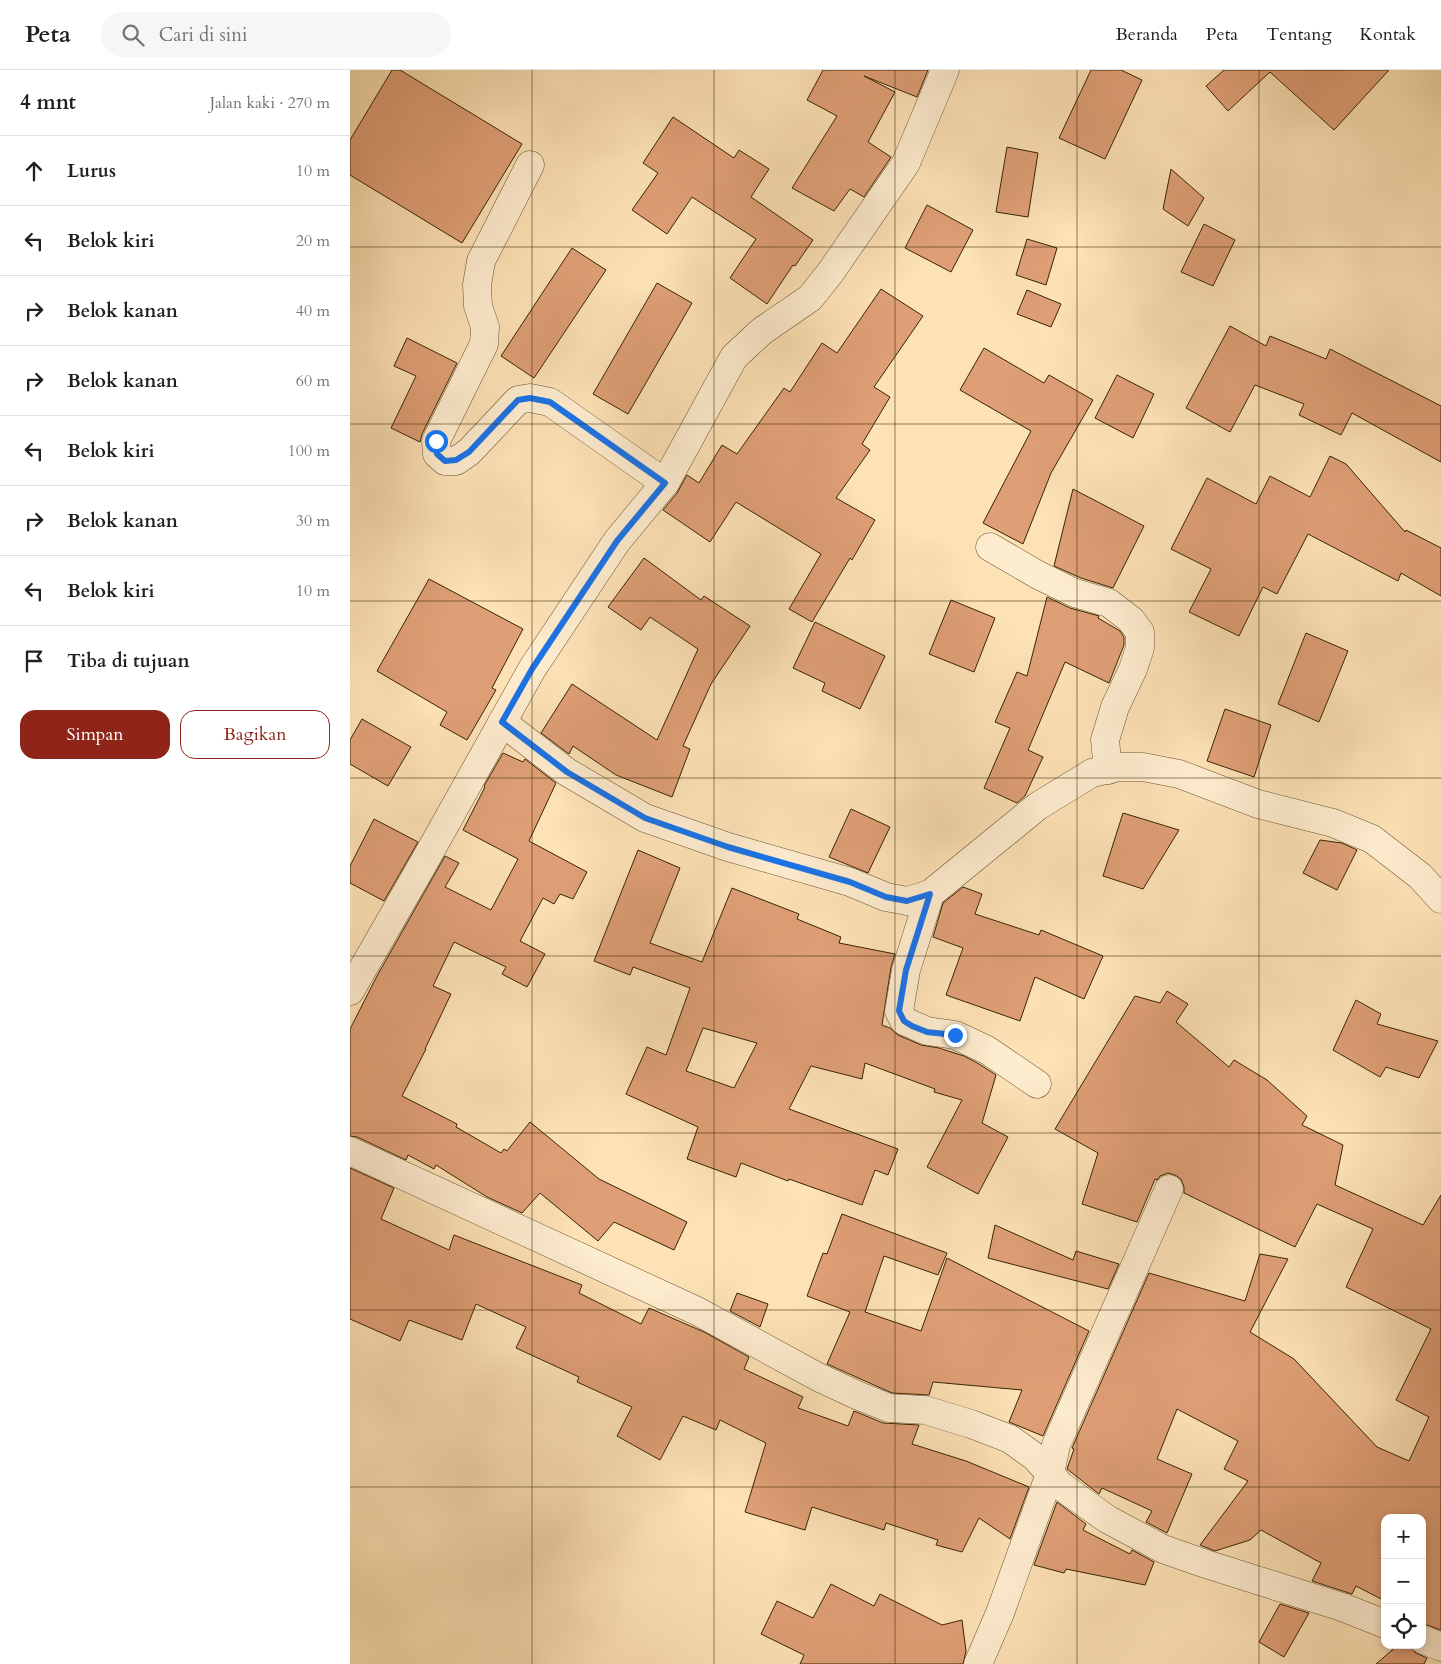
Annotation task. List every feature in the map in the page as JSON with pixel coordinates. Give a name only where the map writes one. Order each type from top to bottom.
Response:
[{"type":"street","points":[[350,991],[532,669],[617,541],[665,483],[734,357],[762,331],[810,298],[830,273],[906,163],[946,70]]},
{"type":"street","points":[[530,164],[481,261],[477,285],[478,306],[485,326],[484,344],[436,441],[437,454],[445,461],[456,460],[469,452],[518,400],[530,398],[550,402],[665,483]]},
{"type":"street","points":[[990,547],[1038,575],[1075,593],[1109,603],[1131,620],[1140,632],[1140,648],[1105,740],[1108,770]]},
{"type":"street","points":[[502,722],[567,772],[645,818],[728,847],[850,882],[886,897],[907,901],[930,894],[1038,806],[1092,773],[1118,767],[1142,767],[1179,774],[1258,804],[1333,823],[1372,840],[1420,876],[1441,898]]},
{"type":"street","points":[[930,894],[906,970],[899,1011],[904,1021],[927,1032],[955,1035],[987,1050],[1037,1084]]},
{"type":"street","points":[[350,1151],[697,1311],[818,1377],[859,1396],[889,1408],[925,1410],[971,1424],[1010,1439],[1035,1457],[1061,1486],[1108,1519],[1163,1549],[1342,1606],[1381,1622]]},
{"type":"street","points":[[978,1664],[1000,1613],[1050,1474],[1056,1445],[1169,1189]]},
{"type":"street","points":[[1426,1641],[1441,1647]]},
{"type":"building","points":[[392,70],[400,70],[522,144],[462,243],[350,175],[350,140]]},
{"type":"building","points":[[823,70],[928,70],[917,97],[864,76],[895,92],[868,142],[891,157],[864,197],[850,189],[834,211],[792,188],[837,116],[807,100]]},
{"type":"building","points":[[1091,70],[1121,70],[1142,80],[1105,159],[1059,138]]},
{"type":"building","points":[[1224,70],[1389,70],[1334,130],[1270,72],[1228,111],[1206,86]]},
{"type":"building","points":[[673,117],[734,158],[739,150],[769,169],[751,197],[813,240],[795,266],[793,265],[767,304],[730,278],[756,239],[692,197],[667,234],[632,210],[658,173],[643,163]]},
{"type":"building","points":[[1007,147],[1038,153],[1028,217],[996,212]]},
{"type":"building","points":[[1171,169],[1204,198],[1188,226],[1163,209]]},
{"type":"building","points":[[927,205],[973,230],[951,272],[905,248]]},
{"type":"building","points":[[1204,224],[1235,240],[1213,286],[1181,272]]},
{"type":"building","points":[[1027,239],[1057,248],[1046,285],[1016,275]]},
{"type":"building","points":[[572,248],[606,270],[534,378],[501,356]]},
{"type":"building","points":[[657,283],[692,303],[628,414],[593,394]]},
{"type":"building","points":[[881,289],[923,316],[874,387],[890,397],[862,444],[870,450],[836,498],[875,520],[812,622],[789,609],[821,554],[736,502],[710,542],[663,510],[677,493],[687,475],[699,483],[722,445],[737,454],[784,388],[790,392],[822,343],[837,353]]},
{"type":"building","points":[[1027,290],[1061,304],[1051,327],[1017,314]]},
{"type":"building","points":[[1230,326],[1266,346],[1270,336],[1326,359],[1330,349],[1441,406],[1441,462],[1352,413],[1341,435],[1299,415],[1304,404],[1255,385],[1230,432],[1186,408]]},
{"type":"building","points":[[407,338],[457,363],[422,434],[420,442],[391,428],[416,376],[394,366]]},
{"type":"building","points":[[984,348],[1044,383],[1049,375],[1093,400],[1051,473],[1023,544],[983,523],[1031,431],[960,390]]},
{"type":"building","points":[[1117,375],[1154,394],[1133,438],[1095,418]]},
{"type":"building","points":[[1330,456],[1346,464],[1405,532],[1406,530],[1441,548],[1441,596],[1401,573],[1398,581],[1308,534],[1277,594],[1263,587],[1239,636],[1189,612],[1211,569],[1171,549],[1207,478],[1256,504],[1270,476],[1310,497]]},
{"type":"building","points":[[1073,489],[1144,526],[1113,588],[1081,578],[1054,566]]},
{"type":"building","points":[[644,558],[701,600],[704,596],[750,626],[711,684],[683,746],[690,749],[672,797],[616,775],[573,746],[569,754],[541,733],[572,684],[657,740],[698,649],[650,617],[641,630],[608,607]]},
{"type":"building","points":[[429,579],[523,629],[492,688],[496,690],[467,740],[440,725],[447,712],[377,671]]},
{"type":"building","points":[[1047,597],[1070,608],[1099,616],[1098,618],[1120,631],[1124,637],[1124,645],[1109,683],[1065,662],[1028,750],[1043,757],[1025,796],[1017,803],[984,788],[1010,728],[995,722],[1017,672],[1027,676]]},
{"type":"building","points":[[951,600],[995,618],[974,672],[929,654]]},
{"type":"building","points":[[815,622],[885,656],[860,709],[822,691],[825,683],[793,668]]},
{"type":"building","points":[[1306,633],[1348,651],[1319,722],[1278,704]]},
{"type":"building","points":[[1225,709],[1271,725],[1254,777],[1207,761]]},
{"type":"building","points":[[362,719],[411,747],[388,786],[350,764],[350,740]]},
{"type":"building","points":[[503,753],[523,762],[525,759],[556,783],[529,841],[587,872],[573,899],[560,894],[554,904],[543,898],[520,941],[545,954],[527,987],[502,974],[506,967],[454,942],[433,986],[451,994],[402,1096],[457,1124],[456,1127],[501,1153],[504,1149],[507,1151],[530,1122],[599,1179],[687,1222],[674,1250],[614,1222],[598,1241],[540,1193],[522,1213],[487,1197],[436,1165],[434,1169],[408,1155],[406,1160],[357,1137],[350,1136],[350,1029],[377,976],[445,856],[459,863],[445,887],[491,910],[518,859],[463,830],[484,786]]},
{"type":"building","points":[[851,809],[890,827],[868,873],[829,857]]},
{"type":"building","points":[[1123,813],[1179,830],[1143,889],[1103,876]]},
{"type":"building","points":[[374,819],[418,842],[384,901],[350,883],[350,866]]},
{"type":"building","points":[[1320,840],[1342,843],[1357,850],[1337,890],[1303,873]]},
{"type":"building","points":[[638,850],[680,868],[650,943],[702,962],[732,888],[799,914],[797,919],[841,937],[839,943],[895,954],[891,967],[882,1025],[890,1028],[898,1035],[921,1045],[939,1048],[964,1056],[996,1075],[982,1123],[1008,1137],[978,1194],[927,1167],[962,1100],[934,1092],[935,1089],[865,1063],[862,1079],[811,1066],[789,1109],[898,1149],[888,1175],[875,1170],[862,1205],[789,1179],[788,1181],[741,1163],[736,1177],[687,1159],[698,1127],[626,1094],[647,1047],[666,1055],[690,988],[633,967],[630,975],[594,961]],"holes":[[[703,1028],[757,1043],[734,1088],[686,1071]]]},
{"type":"building","points":[[963,887],[982,894],[975,914],[1039,935],[1041,930],[1103,956],[1084,999],[1035,977],[1020,1021],[946,995],[963,948],[933,937],[943,903]]},
{"type":"building","points":[[1167,991],[1188,1004],[1176,1022],[1229,1067],[1234,1060],[1267,1080],[1307,1116],[1302,1125],[1343,1145],[1335,1185],[1423,1225],[1441,1195],[1441,1630],[1426,1625],[1426,1514],[1381,1514],[1381,1599],[1356,1586],[1352,1594],[1312,1581],[1321,1563],[1261,1530],[1250,1540],[1215,1551],[1200,1545],[1248,1481],[1224,1469],[1238,1441],[1177,1409],[1157,1459],[1192,1474],[1167,1533],[1146,1522],[1152,1511],[1102,1488],[1099,1494],[1067,1469],[1074,1449],[1072,1448],[1149,1273],[1245,1301],[1260,1254],[1288,1259],[1250,1332],[1294,1359],[1377,1447],[1409,1461],[1429,1417],[1396,1400],[1431,1329],[1346,1287],[1373,1229],[1317,1204],[1295,1247],[1184,1193],[1181,1179],[1168,1173],[1160,1176],[1157,1180],[1155,1179],[1137,1222],[1082,1204],[1098,1153],[1055,1129],[1135,996],[1160,1003]]},
{"type":"building","points":[[1356,1000],[1381,1014],[1377,1024],[1438,1041],[1419,1078],[1386,1067],[1380,1077],[1333,1050]]},
{"type":"building","points":[[350,1168],[394,1188],[381,1219],[449,1250],[454,1235],[582,1285],[579,1293],[641,1324],[649,1308],[704,1332],[749,1357],[744,1369],[803,1397],[798,1408],[848,1426],[854,1411],[883,1423],[919,1425],[912,1444],[966,1461],[1029,1487],[1010,1539],[979,1518],[962,1552],[936,1545],[938,1540],[886,1523],[884,1530],[812,1507],[805,1530],[745,1512],[766,1443],[720,1420],[716,1430],[683,1416],[660,1460],[617,1436],[632,1407],[577,1382],[579,1377],[516,1348],[526,1327],[476,1304],[462,1340],[409,1320],[400,1341],[350,1319]]},
{"type":"building","points":[[842,1214],[947,1253],[938,1275],[884,1256],[865,1312],[921,1331],[947,1258],[1089,1331],[1043,1436],[1009,1422],[1022,1390],[933,1382],[929,1395],[892,1393],[827,1364],[850,1312],[807,1296],[823,1253],[827,1254]]},
{"type":"building","points":[[995,1225],[1073,1260],[1076,1251],[1119,1264],[1108,1289],[988,1258]]},
{"type":"building","points":[[737,1293],[768,1304],[760,1327],[730,1311]]},
{"type":"building","points":[[1057,1502],[1086,1524],[1083,1530],[1130,1554],[1132,1550],[1154,1562],[1145,1585],[1066,1569],[1064,1573],[1034,1565]]},
{"type":"building","points":[[831,1584],[874,1606],[880,1594],[942,1625],[962,1620],[966,1651],[963,1664],[800,1664],[804,1655],[761,1634],[777,1601],[813,1618]]},
{"type":"building","points":[[1280,1604],[1309,1613],[1284,1657],[1259,1642]]},
{"type":"building","points":[[1393,1649],[1412,1649],[1427,1658],[1424,1664],[1376,1664]]},
{"type":"route","points":[[436,441],[437,454],[445,461],[456,460],[469,452],[518,400],[530,398],[550,402],[665,483],[617,541],[532,669],[502,722],[567,772],[645,818],[728,847],[850,882],[886,897],[907,901],[930,894],[906,970],[899,1011],[904,1021],[912,1026],[927,1032],[955,1035]]}]
